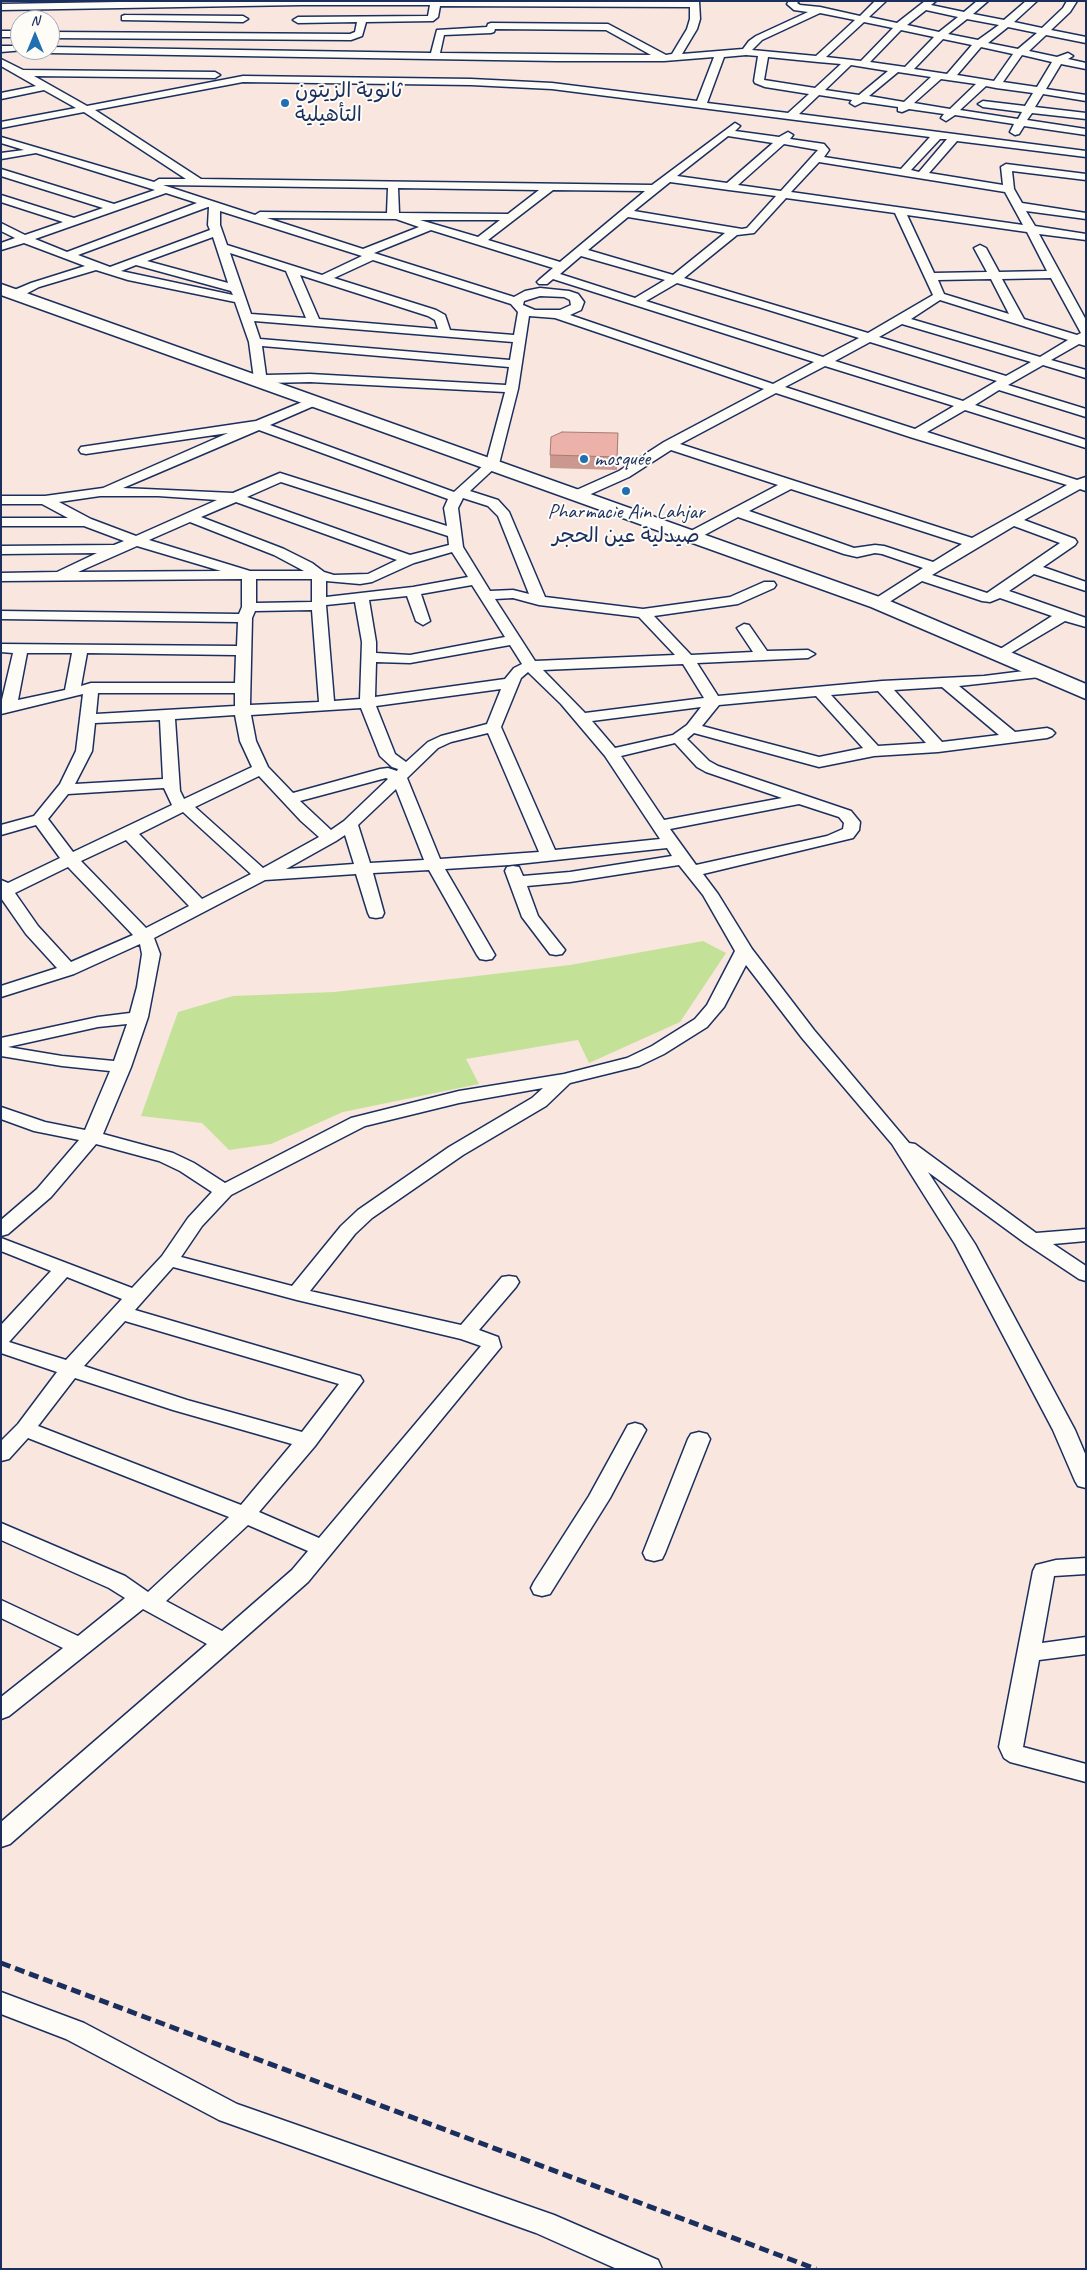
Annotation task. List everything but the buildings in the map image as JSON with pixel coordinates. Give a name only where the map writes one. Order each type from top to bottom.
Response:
[{"type":"main road","points":[[8,292],[878,603],[1086,692]]},
{"type":"street","points":[[27,10],[28,7],[41,1]]},
{"type":"street","points":[[794,1],[792,3],[794,7],[862,18],[1086,66]]},
{"type":"street","points":[[746,52],[752,43],[760,38],[838,1]]},
{"type":"street","points":[[818,59],[881,1]]},
{"type":"street","points":[[907,71],[940,36],[983,1]]},
{"type":"street","points":[[881,128],[908,104],[944,77],[978,44],[990,38],[1032,1]]},
{"type":"street","points":[[996,85],[1019,52],[1045,32],[1067,10],[1072,1]]},
{"type":"street","points":[[1,7],[106,7],[203,2],[246,4],[435,2],[490,29],[554,72],[701,104],[752,112],[1086,154]]},
{"type":"street","points":[[283,68],[294,38],[301,2]]},
{"type":"street","points":[[298,20],[430,19],[433,16],[435,2]]},
{"type":"street","points":[[435,56],[440,32],[490,29],[567,12],[606,15],[632,3],[694,3],[695,19],[692,29],[675,57]]},
{"type":"street","points":[[232,53],[244,19],[246,4]]},
{"type":"street","points":[[863,64],[899,27],[925,4],[966,16],[1086,40]]},
{"type":"street","points":[[118,76],[135,36],[144,6]]},
{"type":"street","points":[[88,50],[102,25],[106,7]]},
{"type":"street","points":[[1,125],[86,109],[108,100],[231,80],[283,68],[370,68],[435,56],[490,29],[567,12],[606,15],[664,58]]},
{"type":"street","points":[[60,33],[141,18],[244,19]]},
{"type":"street","points":[[102,25],[135,36],[294,38],[357,36],[362,20]]},
{"type":"street","points":[[1009,144],[1020,122],[1058,60],[1066,57],[1086,40]]},
{"type":"street","points":[[60,50],[232,53],[283,68]]},
{"type":"street","points":[[19,73],[118,76],[283,68],[370,68],[503,83],[554,72],[664,58],[746,52],[849,62],[1085,97],[1081,115],[1070,130],[1059,151]]},
{"type":"street","points":[[701,104],[720,54]]},
{"type":"street","points":[[763,55],[758,81],[761,83],[1086,132]]},
{"type":"street","points":[[1,62],[86,109],[198,182]]},
{"type":"street","points":[[791,116],[849,62]]},
{"type":"street","points":[[834,122],[896,69]]},
{"type":"street","points":[[904,172],[952,112],[983,83]]},
{"type":"street","points":[[1,96],[45,87]]},
{"type":"street","points":[[963,102],[1081,115]]},
{"type":"street","points":[[752,112],[655,188],[555,270],[529,294],[520,298],[520,340],[512,389],[492,464],[458,495],[451,508],[455,540],[476,580],[530,666],[582,718],[611,753],[671,843],[710,894],[744,951],[808,1034],[898,1141],[965,1244],[1064,1430],[1086,1481]]},
{"type":"street","points":[[729,187],[808,118]]},
{"type":"street","points":[[626,213],[734,231],[750,231],[818,159],[824,150],[823,147],[726,133]]},
{"type":"street","points":[[923,174],[955,137]]},
{"type":"street","points":[[1,140],[41,150],[368,255],[520,307],[535,314],[556,314],[571,311],[577,307],[578,302],[574,297],[559,293],[529,294]]},
{"type":"street","points":[[1006,167],[1026,147]]},
{"type":"street","points":[[1,156],[41,150]]},
{"type":"street","points":[[818,159],[1009,189]]},
{"type":"street","points":[[1006,167],[1086,177]]},
{"type":"street","points":[[1006,167],[1009,189],[1029,229],[1071,301],[1084,337]]},
{"type":"street","points":[[1,172],[115,208]]},
{"type":"street","points":[[668,178],[1086,237]]},
{"type":"street","points":[[139,182],[655,188]]},
{"type":"street","points":[[393,184],[393,215]]},
{"type":"street","points":[[480,241],[551,186]]},
{"type":"street","points":[[1,248],[164,190]]},
{"type":"street","points":[[1,198],[75,222]]},
{"type":"street","points":[[211,205],[216,232],[255,342],[261,381],[310,378],[512,389]]},
{"type":"street","points":[[66,256],[211,205]]},
{"type":"street","points":[[1018,206],[1086,216]]},
{"type":"street","points":[[900,212],[939,296],[1019,321],[1084,337]]},
{"type":"street","points":[[393,215],[480,241],[638,301],[1086,444]]},
{"type":"street","points":[[246,216],[393,215],[512,217]]},
{"type":"street","points":[[1,226],[25,239],[109,271],[172,287],[240,300]]},
{"type":"street","points":[[325,278],[368,255],[431,226]]},
{"type":"street","points":[[638,301],[675,280],[734,231]]},
{"type":"street","points":[[109,271],[133,260],[216,232]]},
{"type":"street","points":[[222,246],[432,313],[441,318],[445,333]]},
{"type":"street","points":[[980,248],[1019,321]]},
{"type":"street","points":[[578,251],[869,337],[1086,413]]},
{"type":"street","points":[[133,260],[235,288]]},
{"type":"street","points":[[8,292],[95,266]]},
{"type":"street","points":[[291,268],[314,322]]},
{"type":"street","points":[[930,277],[1055,274]]},
{"type":"street","points":[[577,495],[624,474],[669,445],[901,320],[939,296]]},
{"type":"street","points":[[1071,301],[1086,301]]},
{"type":"street","points":[[556,314],[915,434],[1083,484]]},
{"type":"street","points":[[246,317],[520,340]]},
{"type":"street","points":[[901,320],[1086,374]]},
{"type":"street","points":[[915,434],[962,405],[1084,337]]},
{"type":"street","points":[[255,342],[515,364]]},
{"type":"street","points":[[100,492],[312,402]]},
{"type":"street","points":[[86,450],[258,425],[458,495],[493,503],[504,515],[539,601]]},
{"type":"street","points":[[669,445],[974,543]]},
{"type":"street","points":[[59,576],[280,477],[455,540]]},
{"type":"street","points":[[692,536],[789,484]]},
{"type":"street","points":[[878,603],[974,543],[1083,484]]},
{"type":"street","points":[[1,500],[46,500],[100,492],[236,497],[409,560]]},
{"type":"street","points":[[46,500],[86,522],[136,540],[249,575]]},
{"type":"street","points":[[738,512],[849,551],[884,550],[935,568]]},
{"type":"street","points":[[189,517],[279,552],[307,566],[319,575]]},
{"type":"street","points":[[1013,521],[1070,542]]},
{"type":"street","points":[[1,522],[86,522]]},
{"type":"street","points":[[921,576],[990,598],[1031,568],[1086,533]]},
{"type":"street","points":[[1,577],[319,575],[333,579],[360,580],[372,578],[455,540]]},
{"type":"street","points":[[1,550],[118,549]]},
{"type":"street","points":[[1031,568],[1086,587]]},
{"type":"street","points":[[249,575],[242,710],[248,741],[261,769],[330,838]]},
{"type":"street","points":[[319,575],[319,604],[327,706]]},
{"type":"street","points":[[1,615],[247,613],[413,591],[476,580]]},
{"type":"street","points":[[487,595],[513,594],[539,601],[643,613],[733,600],[770,585]]},
{"type":"street","points":[[413,591],[422,621]]},
{"type":"street","points":[[998,592],[1086,623]]},
{"type":"street","points":[[361,598],[367,623],[369,657],[367,703],[388,756],[398,764],[403,773],[434,865],[486,955]]},
{"type":"street","points":[[643,613],[688,660],[714,701]]},
{"type":"street","points":[[999,656],[1064,615]]},
{"type":"street","points":[[744,628],[763,656]]},
{"type":"street","points":[[369,657],[410,659],[513,640]]},
{"type":"street","points":[[1,648],[244,651]]},
{"type":"street","points":[[21,648],[5,708],[91,688],[243,688]]},
{"type":"street","points":[[72,692],[80,649]]},
{"type":"street","points":[[549,855],[493,727],[511,682],[518,671],[530,666],[808,654]]},
{"type":"street","points":[[582,718],[714,701],[882,686],[984,680],[1040,673]]},
{"type":"street","points":[[88,719],[167,716],[367,703],[511,682]]},
{"type":"street","points":[[945,682],[1011,737]]},
{"type":"street","points":[[882,686],[938,747]]},
{"type":"street","points":[[1,830],[40,819],[63,790],[84,751],[91,688]]},
{"type":"street","points":[[820,692],[874,751]]},
{"type":"street","points":[[611,753],[678,738],[692,728],[714,701]]},
{"type":"street","points":[[167,716],[172,791],[178,802],[185,806],[262,875],[509,860],[671,843]]},
{"type":"street","points":[[1,992],[68,970],[144,936],[262,875],[330,838],[350,824],[433,745],[446,739],[493,727]]},
{"type":"street","points":[[692,728],[819,762],[874,751],[938,747],[1047,733]]},
{"type":"street","points":[[518,882],[688,865],[831,840],[847,834],[851,830],[852,822],[845,814],[712,769],[703,764],[678,738]]},
{"type":"street","points":[[68,970],[32,930],[3,890],[129,833],[261,769]]},
{"type":"street","points":[[290,799],[380,774],[403,773]]},
{"type":"street","points":[[63,790],[172,783]]},
{"type":"street","points":[[660,826],[800,798]]},
{"type":"street","points":[[1,1230],[44,1193],[92,1137],[122,1067],[139,1016],[151,954],[149,944],[144,936],[70,860],[40,819]]},
{"type":"street","points":[[350,824],[376,914]]},
{"type":"street","points":[[129,833],[200,907]]},
{"type":"street","points":[[509,860],[530,917],[556,950]]},
{"type":"street","points":[[1,1454],[26,1429],[70,1369],[169,1260],[195,1222],[224,1191],[358,1122],[396,1111],[459,1097],[564,1079],[633,1062],[658,1050],[701,1023],[715,1007],[744,951]]},
{"type":"street","points":[[1,1044],[98,1022],[139,1016]]},
{"type":"street","points":[[1,1051],[62,1061],[122,1067]]},
{"type":"street","points":[[297,1294],[348,1230],[365,1214],[456,1151],[539,1102],[564,1079]]},
{"type":"street","points":[[1,1114],[41,1127],[92,1137],[166,1157],[187,1167],[224,1191]]},
{"type":"street","points":[[898,1141],[1032,1239],[1086,1275]]},
{"type":"street","points":[[1032,1239],[1086,1235]]},
{"type":"street","points":[[1,1244],[63,1270],[128,1305],[353,1381],[307,1441],[244,1515],[146,1601],[81,1647],[1,1710]]},
{"type":"street","points":[[1,1837],[300,1576],[491,1347],[491,1342],[486,1339],[466,1333],[297,1294],[169,1260]]},
{"type":"street","points":[[1,1338],[63,1270]]},
{"type":"street","points":[[466,1333],[508,1282]]},
{"type":"street","points":[[1,1346],[180,1405],[307,1441]]},
{"type":"street","points":[[26,1429],[244,1515],[323,1549]]},
{"type":"street","points":[[542,1588],[599,1498],[635,1430]]},
{"type":"street","points":[[654,1553],[699,1439]]},
{"type":"street","points":[[1,1531],[117,1582],[146,1601],[224,1643]]},
{"type":"street","points":[[1086,1566],[1056,1568],[1044,1571],[1011,1747],[1012,1752],[1018,1756],[1086,1773]]},
{"type":"street","points":[[1,1608],[81,1647]]},
{"type":"street","points":[[1029,1653],[1086,1645]]},
{"type":"street","points":[[1,2003],[75,2031],[228,2112],[544,2224],[648,2269]]},
{"type":"green space","points":[[703,941],[726,953],[680,1022],[589,1063],[578,1040],[466,1059],[479,1084],[343,1112],[271,1144],[229,1150],[202,1123],[141,1116],[178,1012],[233,996],[334,992],[460,978],[570,965]]},
{"type":"railway","points":[[1,1963],[816,2269]]},
{"type":"place","name":"ثانوية الزيتون التأهيلية","points":[[285,103]]},
{"type":"place","name":"mosquée","points":[[584,459]]},
{"type":"place","name":"Pharmacie Ain Lahjar صيدلية عين الحجر","points":[[626,491]]}]
